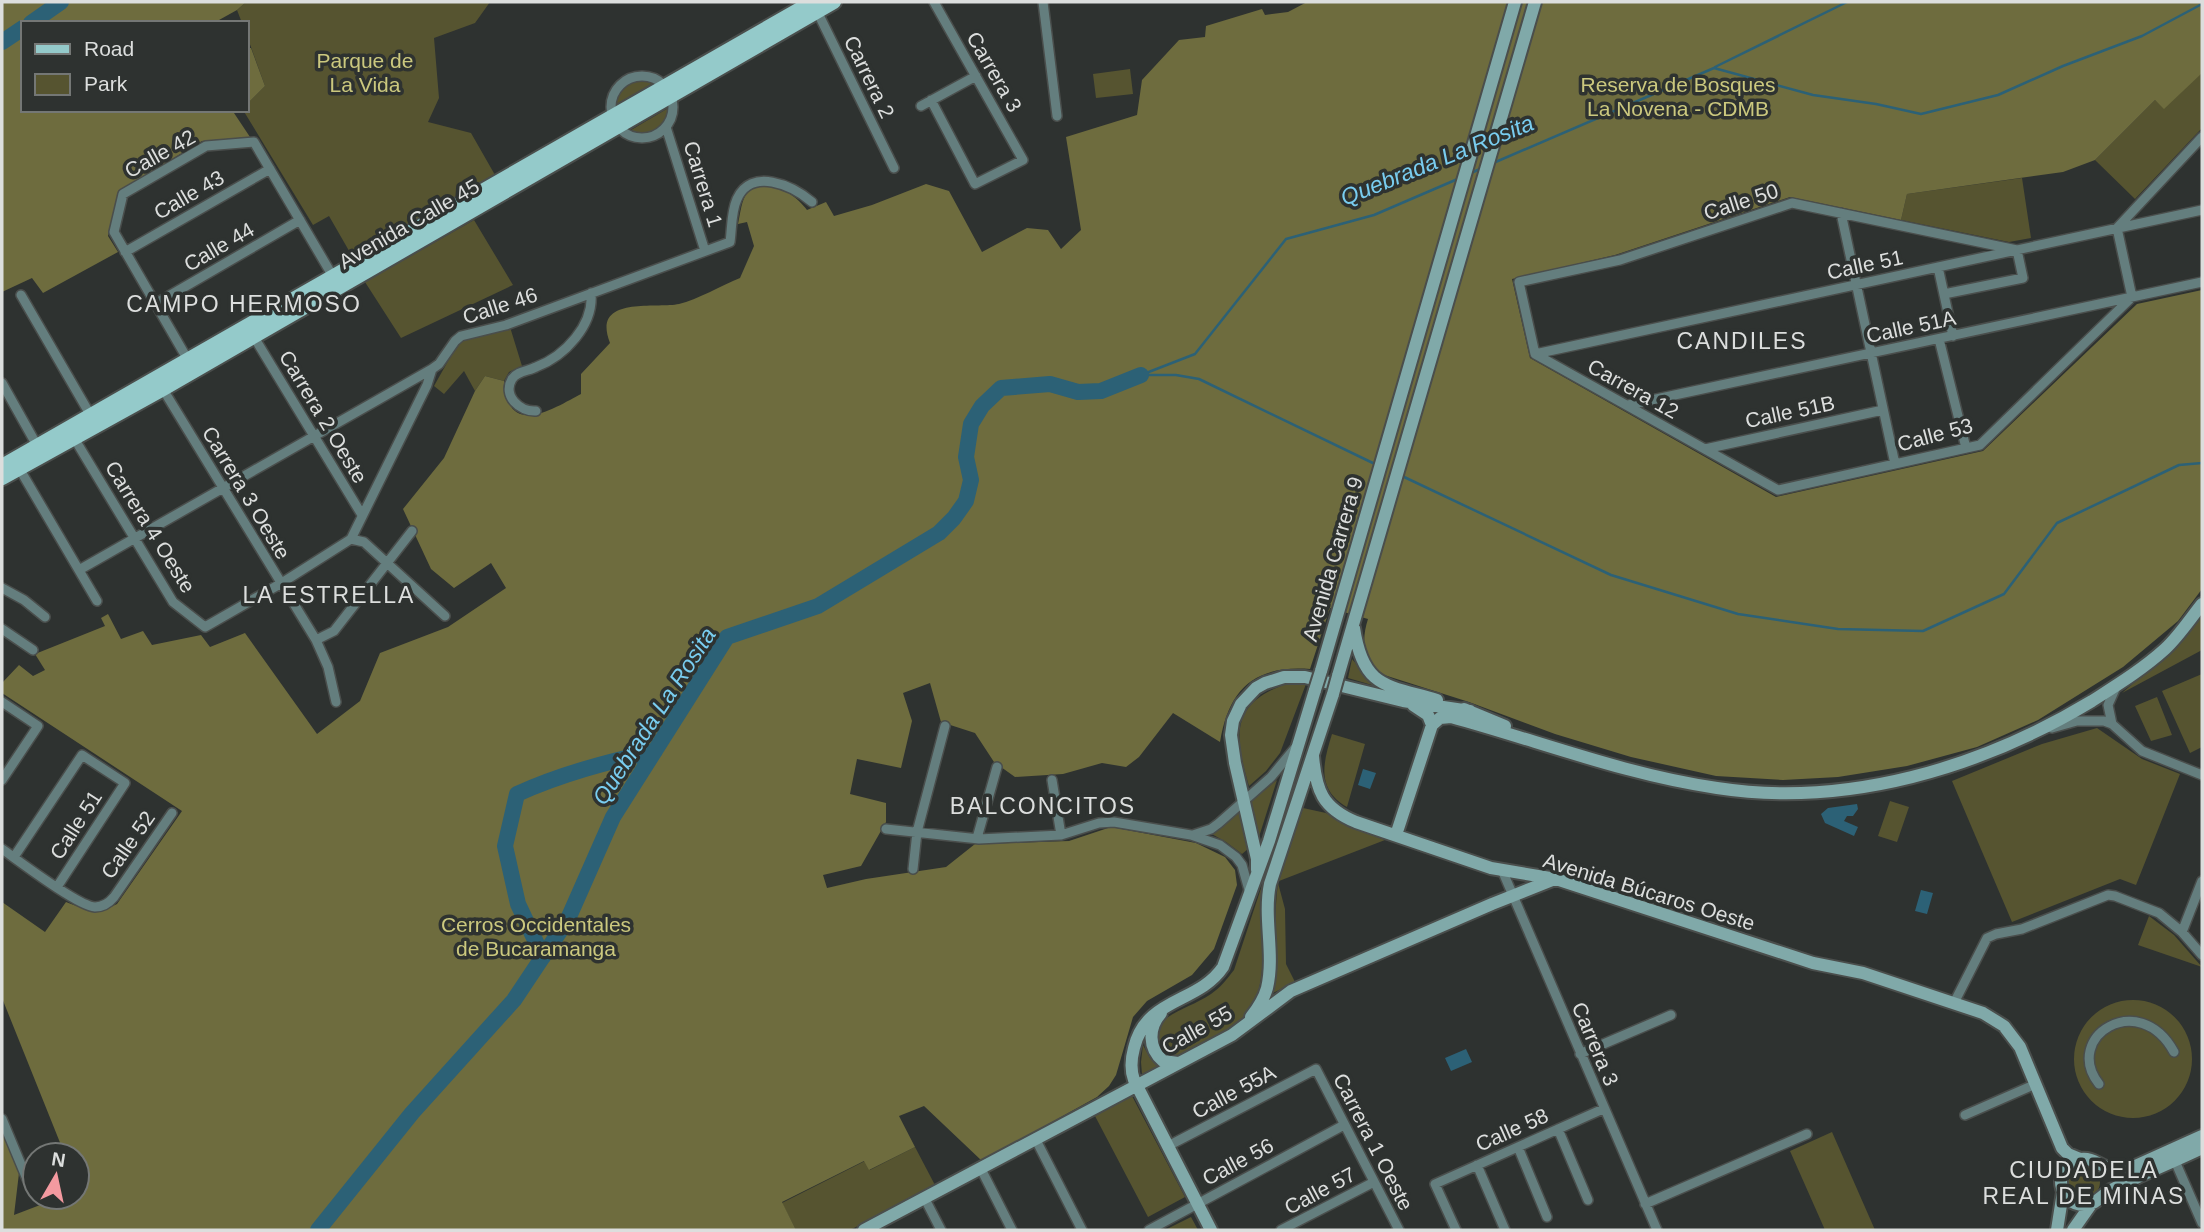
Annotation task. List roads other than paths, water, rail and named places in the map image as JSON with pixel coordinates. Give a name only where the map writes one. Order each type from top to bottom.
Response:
[{"type":"main road","name":"Avenida Calle 45","points":[[2,466],[74,438],[160,384],[188,360],[337,282],[814,5],[834,2]]},
{"type":"main road","name":"Avenida Carrera 9","points":[[1136,1084],[1131,1068],[1137,1037],[1150,1017],[1218,975],[1231,950],[1250,896],[1321,671],[1515,2]]},
{"type":"main road","name":"Avenida Carrera 9","points":[[1245,1026],[1261,1003],[1266,989],[1269,892],[1333,694],[1535,2]]},
{"type":"main road","name":"Avenida Calle 45","points":[[2,478],[91,416],[254,337],[337,282]]},
{"type":"main road","points":[[1396,835],[1432,725],[1440,718],[1451,717],[1528,738],[1618,767],[1720,789],[1786,792],[1850,788],[1964,762],[2038,732],[2118,685],[2166,648],[2202,604]]},
{"type":"main road","points":[[1354,621],[1358,652],[1363,664],[1376,680],[1470,711],[1503,724],[1528,738]]},
{"type":"main road","points":[[1257,874],[1257,859],[1231,744],[1231,728],[1241,704],[1265,683],[1284,677],[1305,677],[1403,701],[1470,711]]},
{"type":"main road","points":[[1403,701],[1423,710],[1432,725]]},
{"type":"main road","name":"Avenida Búcaros Oeste","points":[[1313,756],[1316,784],[1320,793],[1332,808],[1346,818],[1502,870],[1556,879],[1813,963],[1863,972],[1990,1016],[2009,1031]]},
{"type":"main road","name":"Calle 55","points":[[868,1229],[1245,1026],[1291,991],[1556,879]]},
{"type":"main road","points":[[1171,1003],[1157,1018],[1153,1027],[1152,1044],[1163,1061],[1179,1063]]},
{"type":"main road","points":[[2009,1031],[2013,1049],[2058,1154],[2063,1192],[2057,1230]]},
{"type":"main road","points":[[2009,1031],[2020,1047],[2062,1148],[2068,1154],[2092,1160],[2110,1170],[2121,1170],[2202,1136]]},
{"type":"main road","points":[[1136,1084],[1212,1230]]},
{"type":"main road","points":[[2063,1192],[2074,1203],[2086,1205],[2113,1189],[2202,1148]]},
{"type":"main road","points":[[2061,1176],[2068,1165],[2080,1159]]},
{"type":"main road","points":[[2073,1230],[2092,1203]]},
{"type":"street","name":"Carrera 3","points":[[931,100],[975,184],[1023,160],[934,2]]},
{"type":"street","points":[[1043,2],[1057,116]]},
{"type":"street","name":"Carrera 2","points":[[814,5],[894,168]]},
{"type":"street","points":[[646,75],[661,81],[669,91],[673,111],[666,127],[653,136],[630,136],[615,122],[611,102],[613,94],[624,80],[646,75]]},
{"type":"street","points":[[921,106],[976,76]]},
{"type":"street","name":"Carrera 1","points":[[666,127],[705,251]]},
{"type":"street","points":[[2132,297],[2117,228],[2202,136]]},
{"type":"street","name":"Calle 42","points":[[125,252],[114,232],[123,194],[206,146],[254,142],[270,169]]},
{"type":"street","points":[[270,169],[337,282]]},
{"type":"street","name":"Calle 43","points":[[125,252],[270,169]]},
{"type":"street","name":"Calle 46","points":[[79,570],[432,369],[461,336],[506,325],[730,242],[735,205],[741,192],[750,184],[758,181],[772,182],[795,190],[812,202]]},
{"type":"street","name":"Calle 50","points":[[1535,354],[1519,282],[1620,260],[1792,203],[2017,250]]},
{"type":"street","name":"Calle 51","points":[[1535,354],[2202,210]]},
{"type":"street","points":[[1841,214],[1895,464]]},
{"type":"street","name":"Calle 44","points":[[156,304],[300,220]]},
{"type":"street","points":[[1944,294],[2023,278],[2017,250]]},
{"type":"street","points":[[125,252],[188,360]]},
{"type":"street","points":[[1938,267],[1953,336]]},
{"type":"street","name":"Calle 51A","points":[[1628,405],[2202,282]]},
{"type":"street","points":[[536,411],[522,409],[514,401],[510,387],[512,379],[519,373],[551,361],[564,350],[586,321],[592,303],[591,293]]},
{"type":"street","points":[[21,295],[91,416]]},
{"type":"street","name":"Calle 53","points":[[1778,490],[1980,445],[2132,297]]},
{"type":"street","name":"Carrera 2 Oeste","points":[[254,337],[362,516]]},
{"type":"street","points":[[1940,339],[1966,448]]},
{"type":"street","name":"Carrera 12","points":[[1535,354],[1778,490]]},
{"type":"street","points":[[280,584],[351,538],[427,386],[432,369]]},
{"type":"street","points":[[2,383],[40,451]]},
{"type":"street","name":"Carrera 3 Oeste","points":[[160,384],[316,640],[328,667],[336,702]]},
{"type":"street","name":"Calle 51B","points":[[1705,449],[1883,410]]},
{"type":"street","name":"Carrera 4 Oeste","points":[[74,438],[173,602],[205,626],[280,584]]},
{"type":"street","points":[[19,468],[97,601]]},
{"type":"street","points":[[316,640],[334,631],[412,531]]},
{"type":"street","points":[[351,538],[364,542],[445,616]]},
{"type":"street","points":[[2,587],[24,600],[44,617]]},
{"type":"street","points":[[2,629],[33,650]]},
{"type":"street","points":[[2118,685],[2108,705],[2112,724],[2143,751],[2202,775]]},
{"type":"street","points":[[2,702],[38,726],[2,780]]},
{"type":"street","points":[[2038,732],[2084,720],[2099,720],[2112,724]]},
{"type":"street","points":[[913,869],[917,832],[946,726]]},
{"type":"street","points":[[1191,835],[1215,827],[1271,777],[1299,743]]},
{"type":"street","name":"Calle 51","points":[[14,857],[82,755],[125,783],[57,887]]},
{"type":"street","points":[[977,838],[997,767]]},
{"type":"street","points":[[1052,779],[1061,835]]},
{"type":"street","name":"Calle 52","points":[[57,887],[79,901],[95,907],[102,906],[114,898],[172,813]]},
{"type":"street","points":[[886,829],[977,838],[1061,835],[1111,822],[1191,835],[1220,845],[1236,857],[1246,874],[1250,896]]},
{"type":"street","points":[[2,849],[57,887]]},
{"type":"street","name":"Carrera 3","points":[[1502,870],[1657,1230]]},
{"type":"street","points":[[2182,932],[2202,881]]},
{"type":"street","points":[[1954,1003],[1982,945],[1991,936],[2022,929],[2108,895],[2155,911],[2182,932],[2202,955]]},
{"type":"street","points":[[1580,1054],[1671,1015]]},
{"type":"street","points":[[2099,1084],[2093,1076],[2090,1055],[2094,1042],[2104,1029],[2117,1022],[2134,1020],[2150,1027],[2166,1039],[2174,1052]]},
{"type":"street","name":"Carrera 1 Oeste","points":[[1316,1069],[1399,1230]]},
{"type":"street","name":"Calle 55A","points":[[1168,1146],[1316,1069]]},
{"type":"street","points":[[1965,1115],[2029,1087]]},
{"type":"street","name":"Calle 58","points":[[1455,1230],[1435,1184],[1603,1109]]},
{"type":"street","points":[[2,1119],[21,1165]]},
{"type":"street","name":"Calle 56","points":[[1149,1230],[1344,1125]]},
{"type":"street","points":[[1558,1129],[1588,1200]]},
{"type":"street","points":[[1645,1204],[1807,1133]]},
{"type":"street","points":[[1035,1138],[1082,1230]]},
{"type":"street","points":[[1518,1147],[1547,1217]]},
{"type":"street","points":[[2175,1161],[2202,1223]]},
{"type":"street","points":[[1478,1165],[1505,1230]]},
{"type":"street","points":[[981,1170],[1012,1230]]},
{"type":"street","name":"Calle 57","points":[[1282,1230],[1374,1182]]},
{"type":"street","points":[[925,1199],[941,1230]]},
{"type":"water","points":[[1363,769],[1376,773],[1370,789],[1358,785]]},
{"type":"water","points":[[1857,804],[1858,809],[1853,816],[1847,816],[1844,821],[1858,827],[1854,836],[1825,823],[1821,814],[1828,808]]},
{"type":"water","points":[[1921,890],[1933,893],[1927,914],[1915,911]]},
{"type":"water","points":[[1466,1049],[1472,1062],[1451,1071],[1445,1058]]},
{"type":"waterway","points":[[34,21],[61,2]]},
{"type":"waterway","points":[[1715,67],[1847,2]]},
{"type":"waterway","name":"Quebrada La Rosita","points":[[1491,164],[1714,68],[1813,95],[1921,114],[1998,95],[2063,66],[2142,36],[2202,4]]},
{"type":"waterway","points":[[2,42],[21,29]]},
{"type":"waterway","name":"Quebrada La Rosita","points":[[1469,174],[1482,168]]},
{"type":"waterway","name":"Quebrada La Rosita","points":[[1141,375],[1195,354],[1286,239],[1374,215],[1460,178]]},
{"type":"waterway","name":"Quebrada La Rosita","points":[[318,1230],[412,1113],[514,1000],[568,919],[613,817],[727,637],[818,606],[939,533],[966,501],[971,480],[966,457],[971,424],[982,406],[1001,388],[1050,384],[1078,392],[1101,391],[1141,375]]},
{"type":"waterway","points":[[1145,375],[1176,375],[1199,379],[1377,465]]},
{"type":"waterway","points":[[1402,476],[1611,575],[1738,614],[1838,629],[1923,631],[2004,594],[2057,523],[2179,465],[2202,463]]},
{"type":"waterway","points":[[543,957],[518,904],[505,846],[517,794],[584,769],[655,751]]},
{"type":"district","name":"CAMPO HERMOSO","points":[[244,304]]},
{"type":"district","name":"CANDILES","points":[[1742,341]]},
{"type":"district","name":"LA ESTRELLA","points":[[329,595]]},
{"type":"district","name":"BALCONCITOS","points":[[1043,806]]},
{"type":"district","name":"CIUDADELA REAL DE MINAS","points":[[2084,1183]]},
{"type":"park label","name":"Parque de La Vida","points":[[365,73]]},
{"type":"park label","name":"Reserva de Bosques La Novena - CDMB","points":[[1678,97]]},
{"type":"park label","name":"Cerros Occidentales de Bucaramanga","points":[[536,937]]}]
